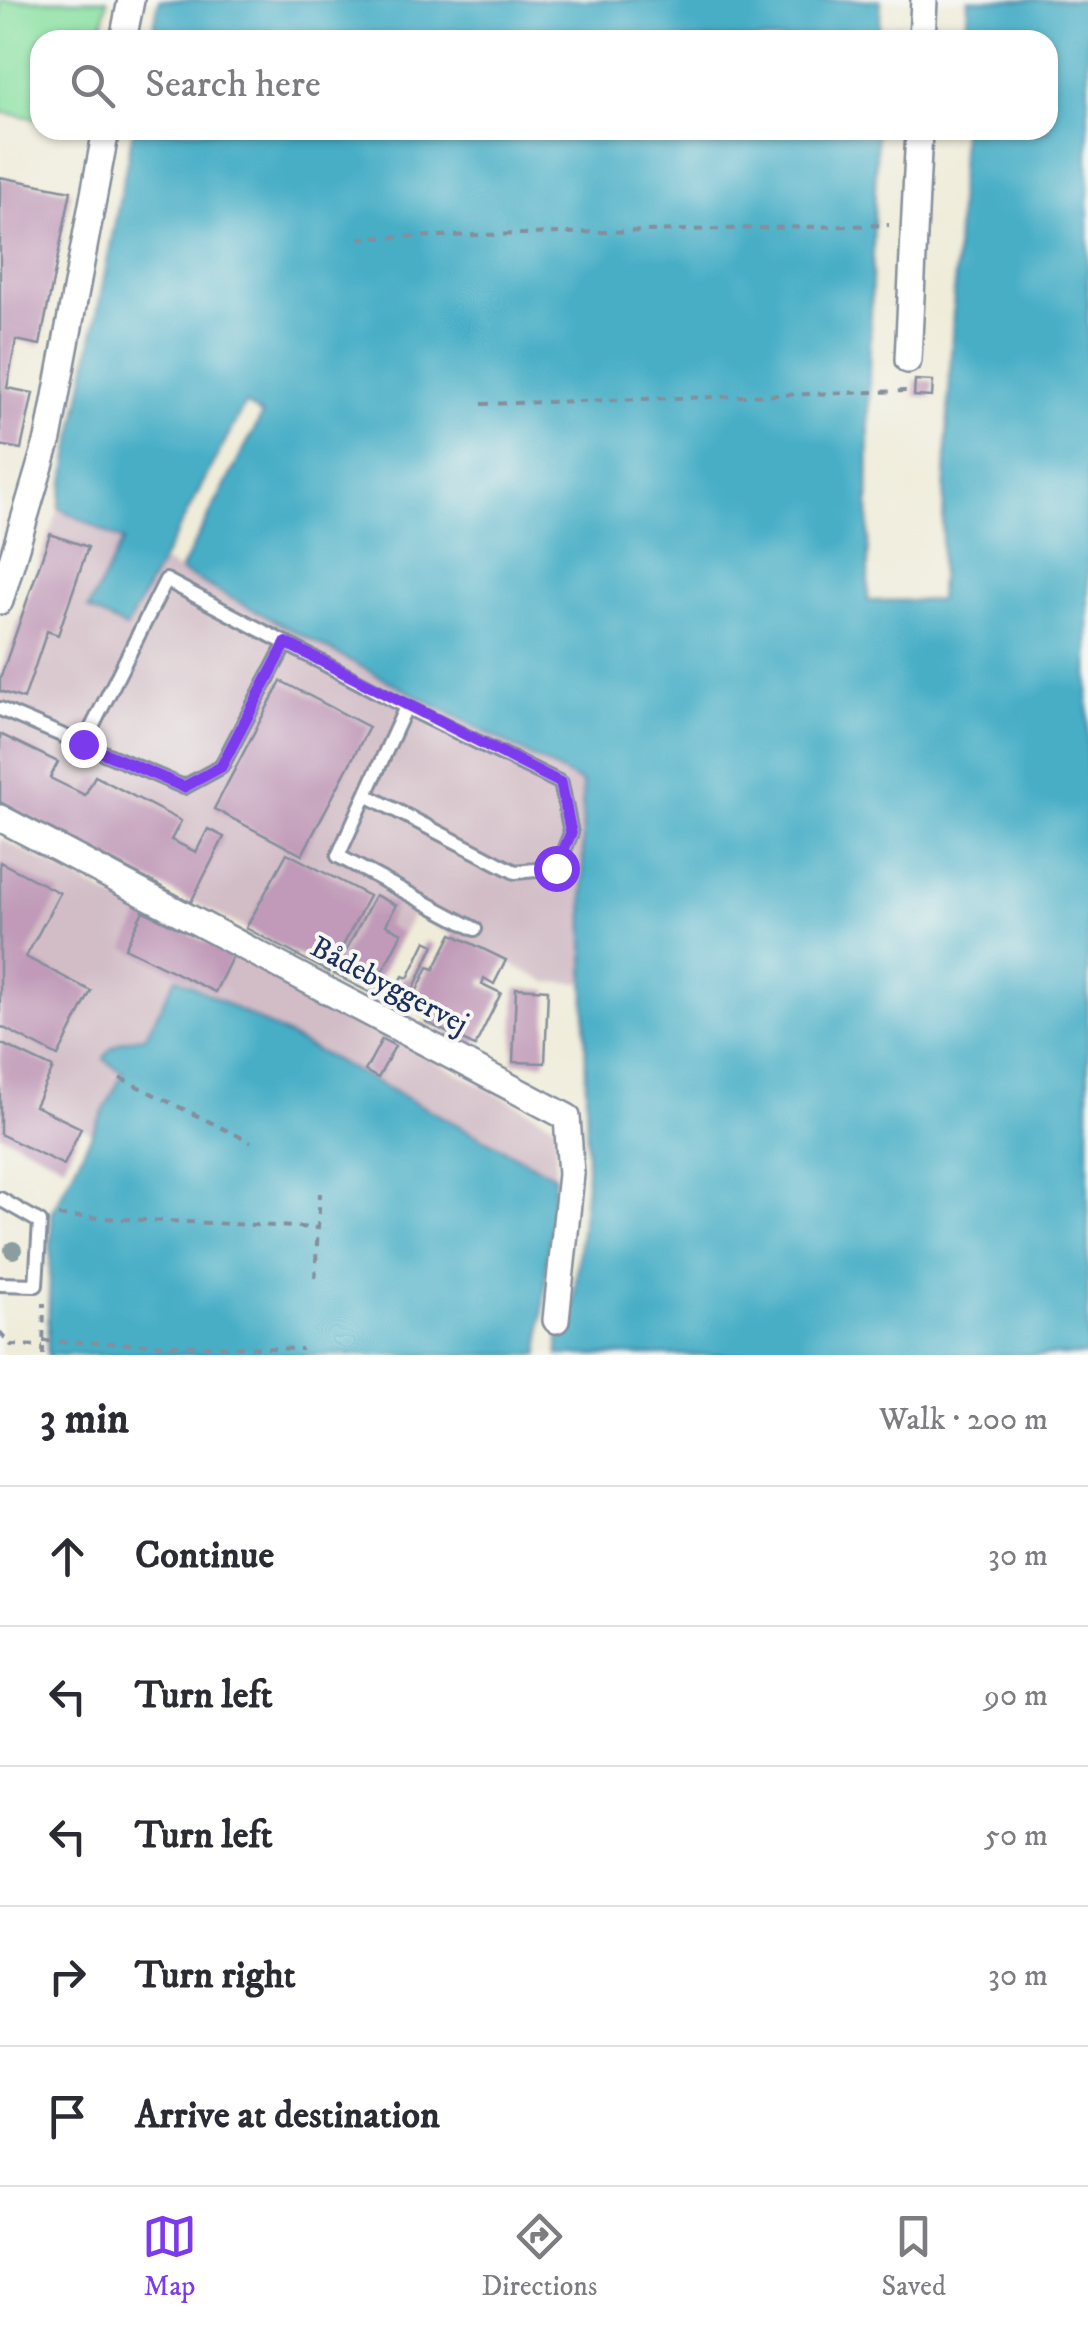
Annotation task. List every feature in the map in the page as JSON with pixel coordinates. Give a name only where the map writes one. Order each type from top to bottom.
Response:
[{"type":"street","points":[[125,30],[131,0]]},
{"type":"street","points":[[922,30],[924,0]]},
{"type":"street","points":[[0,601],[48,439],[104,140]]},
{"type":"street","points":[[908,360],[918,140]]},
{"type":"street","name":"Bådebyggervej","points":[[0,818],[567,1117],[571,1174],[556,1320]]},
{"type":"lane","points":[[83,744],[166,580],[406,707],[561,783],[571,833],[556,868],[515,872],[366,796]]},
{"type":"lane","points":[[0,708],[184,787],[221,767],[286,643]]},
{"type":"lane","points":[[406,707],[338,856],[475,929]]},
{"type":"lane","points":[[0,1199],[40,1222],[36,1285],[0,1284]]},
{"type":"path","points":[[359,238],[914,224]]},
{"type":"path","points":[[482,404],[906,391],[908,360]]},
{"type":"path","points":[[120,1078],[251,1142]]},
{"type":"path","points":[[315,1278],[320,1192]]},
{"type":"path","points":[[52,1216],[318,1228]]},
{"type":"path","points":[[36,1285],[44,1300],[42,1355]]},
{"type":"path","points":[[0,1332],[11,1345],[302,1349]]},
{"type":"shaded area","points":[[59,508],[123,541],[89,608],[126,628],[161,561],[582,783],[584,983],[547,982],[413,915],[371,993],[0,802],[0,673]]},
{"type":"shaded area","points":[[0,838],[556,1125],[555,1176],[177,977],[145,1037],[128,1038],[104,1059],[123,1072],[92,1133],[35,1106],[0,1043]]},
{"type":"green space","points":[[0,0],[107,0],[102,30],[30,30],[30,117],[0,112]]},
{"type":"water","points":[[159,0],[881,0],[880,30],[153,30]]},
{"type":"water","points":[[968,0],[1088,0],[1088,1355],[558,1355],[560,1329],[571,1328],[587,1172],[582,783],[180,571],[262,415],[245,404],[126,628],[88,609],[123,541],[59,508],[131,140],[877,140],[869,375],[868,601],[939,600],[962,140],[1058,140],[1058,30],[966,30]]},
{"type":"water","points":[[176,977],[555,1176],[539,1355],[47,1355],[52,1212],[123,1073],[104,1059],[121,1042],[145,1037]]},
{"type":"building","points":[[0,177],[71,191],[40,345],[16,340],[7,388],[33,393],[21,449],[0,445]]},
{"type":"building","points":[[915,380],[933,381],[932,397],[914,396]]},
{"type":"building","points":[[50,534],[88,547],[58,635],[47,631],[24,699],[0,691],[0,679]]},
{"type":"building","points":[[281,681],[369,727],[302,855],[214,809]]},
{"type":"building","points":[[0,734],[58,762],[50,778],[85,795],[95,776],[181,821],[171,840],[196,852],[208,829],[224,837],[191,902],[0,802]]},
{"type":"building","points":[[287,853],[369,896],[329,972],[246,928]]},
{"type":"building","points":[[0,862],[60,893],[26,957],[91,991],[58,1056],[0,1026]]},
{"type":"building","points":[[375,895],[396,905],[386,925],[402,933],[371,993],[334,974]]},
{"type":"building","points":[[143,911],[233,955],[215,992],[125,948]]},
{"type":"building","points":[[452,934],[506,960],[494,984],[484,978],[482,984],[501,993],[475,1046],[426,1022],[432,1008],[413,999],[428,967],[434,969]]},
{"type":"building","points":[[426,941],[434,945],[403,1011],[389,1004],[403,976],[408,978]]},
{"type":"building","points":[[516,988],[548,990],[545,1063],[513,1062]]},
{"type":"building","points":[[382,1039],[395,1046],[378,1078],[365,1071]]},
{"type":"building","points":[[0,1043],[53,1068],[35,1106],[81,1128],[64,1165],[0,1134]]},
{"type":"route","points":[[83,744],[184,787],[221,767],[286,643],[561,783],[571,833],[556,868]]}]
